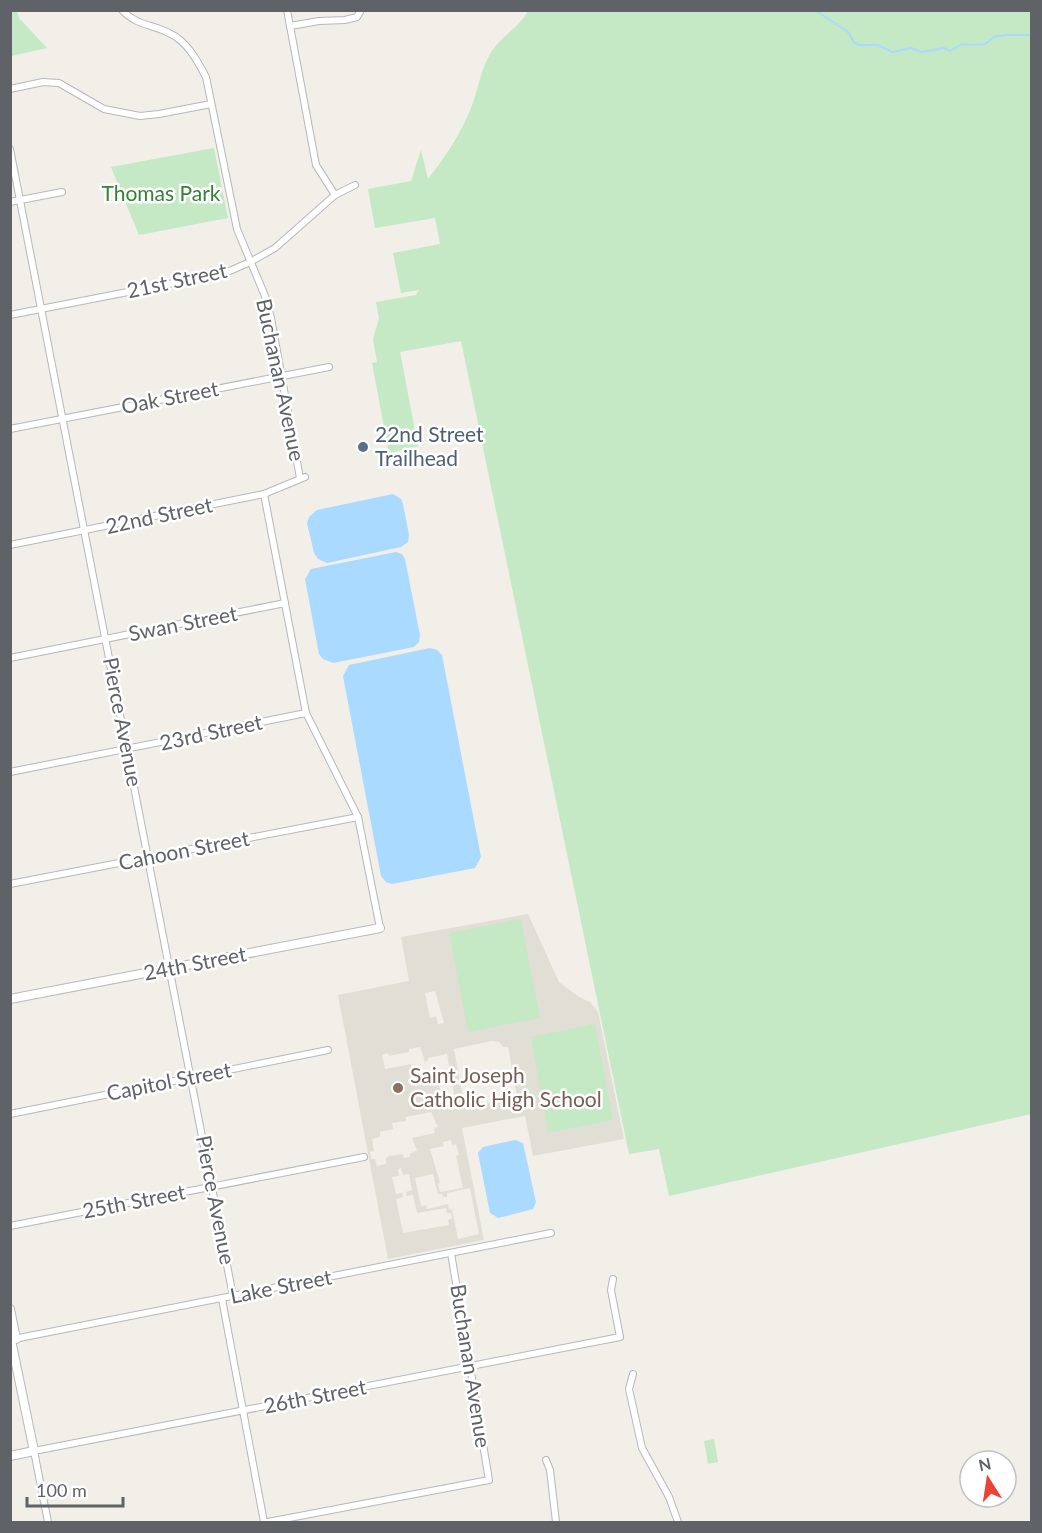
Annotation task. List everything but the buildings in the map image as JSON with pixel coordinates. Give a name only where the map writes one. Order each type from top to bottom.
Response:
[{"type":"street","name":"Buchanan Avenue","points":[[122,10],[140,24],[169,32],[184,43],[198,61],[206,77],[237,229],[265,296],[271,318],[302,478]]},
{"type":"street","points":[[287,10],[316,165],[335,195]]},
{"type":"street","points":[[290,27],[319,21],[345,20],[357,16],[361,10]]},
{"type":"street","points":[[10,89],[44,82],[59,83],[104,109],[140,116],[211,104]]},
{"type":"street","name":"Pierce Avenue","points":[[10,148],[233,1296]]},
{"type":"street","name":"21st Street","points":[[10,315],[225,273],[275,248],[335,195],[355,185]]},
{"type":"street","points":[[10,202],[63,192]]},
{"type":"street","name":"Oak Street","points":[[10,429],[329,367]]},
{"type":"street","name":"22nd Street","points":[[10,545],[264,494],[302,478]]},
{"type":"street","points":[[264,494],[306,713],[358,817],[380,928]]},
{"type":"street","name":"Swan Street","points":[[10,658],[285,603]]},
{"type":"street","name":"23rd Street","points":[[10,772],[306,713]]},
{"type":"street","name":"Cahoon Street","points":[[10,884],[358,817]]},
{"type":"street","name":"24th Street","points":[[10,999],[380,928]]},
{"type":"street","name":"Capitol Street","points":[[10,1114],[328,1050]]},
{"type":"street","name":"25th Street","points":[[10,1226],[364,1157]]},
{"type":"street","name":"Lake Street","points":[[13,1339],[551,1233]]},
{"type":"street","name":"Buchanan Avenue","points":[[266,1522],[489,1480],[451,1253]]},
{"type":"street","name":"26th Street","points":[[10,1456],[620,1337],[611,1290],[613,1279]]},
{"type":"street","points":[[222,1299],[266,1522]]},
{"type":"street","points":[[10,1309],[13,1339],[48,1522]]},
{"type":"street","points":[[633,1374],[629,1389],[642,1448],[669,1497],[678,1522]]},
{"type":"street","points":[[546,1460],[550,1470],[556,1522]]},
{"type":"shaded area","name":"Saint Joseph Catholic High School","points":[[528,914],[559,982],[590,1002],[598,1012],[624,1139],[533,1156],[525,1116],[462,1128],[484,1240],[388,1259],[338,995],[409,981],[401,937]],"holes":[[[435,991],[444,1023],[438,1024],[436,1016],[430,1018],[425,993]],[[492,1041],[508,1047],[517,1097],[465,1108],[454,1049]],[[420,1047],[424,1062],[428,1061],[428,1058],[447,1054],[456,1104],[439,1107],[435,1091],[440,1090],[436,1069],[426,1071],[425,1067],[426,1074],[432,1073],[434,1081],[421,1085],[415,1084],[411,1064],[385,1069],[382,1055],[409,1052],[409,1049]],[[431,1112],[438,1127],[434,1128],[435,1133],[412,1138],[417,1150],[410,1154],[410,1157],[404,1158],[403,1154],[389,1156],[386,1158],[386,1164],[377,1166],[375,1159],[371,1159],[370,1152],[374,1151],[372,1139],[380,1137],[380,1132],[393,1129],[392,1123],[406,1121],[406,1117]],[[451,1140],[452,1145],[456,1144],[459,1155],[456,1156],[463,1188],[440,1192],[438,1184],[440,1183],[430,1149],[444,1146],[443,1142]],[[401,1168],[403,1175],[409,1174],[412,1190],[406,1192],[407,1196],[413,1195],[417,1213],[446,1208],[452,1218],[448,1220],[449,1225],[403,1233],[396,1199],[403,1197],[402,1193],[396,1194],[392,1177],[399,1176],[398,1169]],[[433,1174],[438,1194],[442,1194],[443,1197],[447,1197],[447,1193],[470,1188],[479,1234],[458,1239],[452,1209],[449,1210],[448,1204],[427,1209],[426,1205],[421,1206],[415,1178]]]},
{"type":"green space","points":[[10,11],[17,11],[19,18],[47,48],[11,56]]},
{"type":"green space","points":[[528,11],[1031,11],[1031,1114],[669,1196],[659,1149],[629,1154],[461,341],[400,352],[418,447],[389,453],[372,363],[377,362],[373,339],[379,318],[376,302],[416,295],[419,290],[401,293],[393,253],[440,244],[435,218],[375,228],[368,189],[411,181],[421,150],[428,179],[462,127],[471,108],[483,68],[493,49]]},
{"type":"green space","name":"Thomas Park","points":[[214,148],[228,218],[139,235],[111,167]]},
{"type":"green space","points":[[521,919],[540,1018],[468,1032],[449,933]]},
{"type":"green space","points":[[595,1024],[613,1120],[548,1133],[531,1037]]},
{"type":"green space","points":[[714,1439],[718,1462],[708,1464],[704,1441]]},
{"type":"water","points":[[393,494],[401,499],[403,504],[409,535],[408,542],[401,547],[327,563],[318,559],[314,553],[307,523],[309,517],[317,510]]},
{"type":"water","points":[[396,552],[402,554],[405,559],[420,635],[419,642],[414,647],[333,663],[323,659],[319,654],[305,579],[311,569]]},
{"type":"water","points":[[430,648],[442,655],[481,857],[475,868],[392,884],[386,882],[381,876],[343,676],[349,665]]},
{"type":"water","points":[[515,1140],[523,1143],[536,1202],[533,1209],[498,1218],[490,1213],[478,1153],[483,1147]]},
{"type":"waterway","points":[[815,10],[848,32],[858,45],[878,45],[892,52],[911,48],[922,52],[944,48],[950,51],[962,44],[985,44],[994,37],[1032,35]]},
{"type":"place","name":"22nd Street Trailhead","points":[[363,447]]},
{"type":"place","name":"Saint Joseph Catholic High School","points":[[398,1088]]}]
